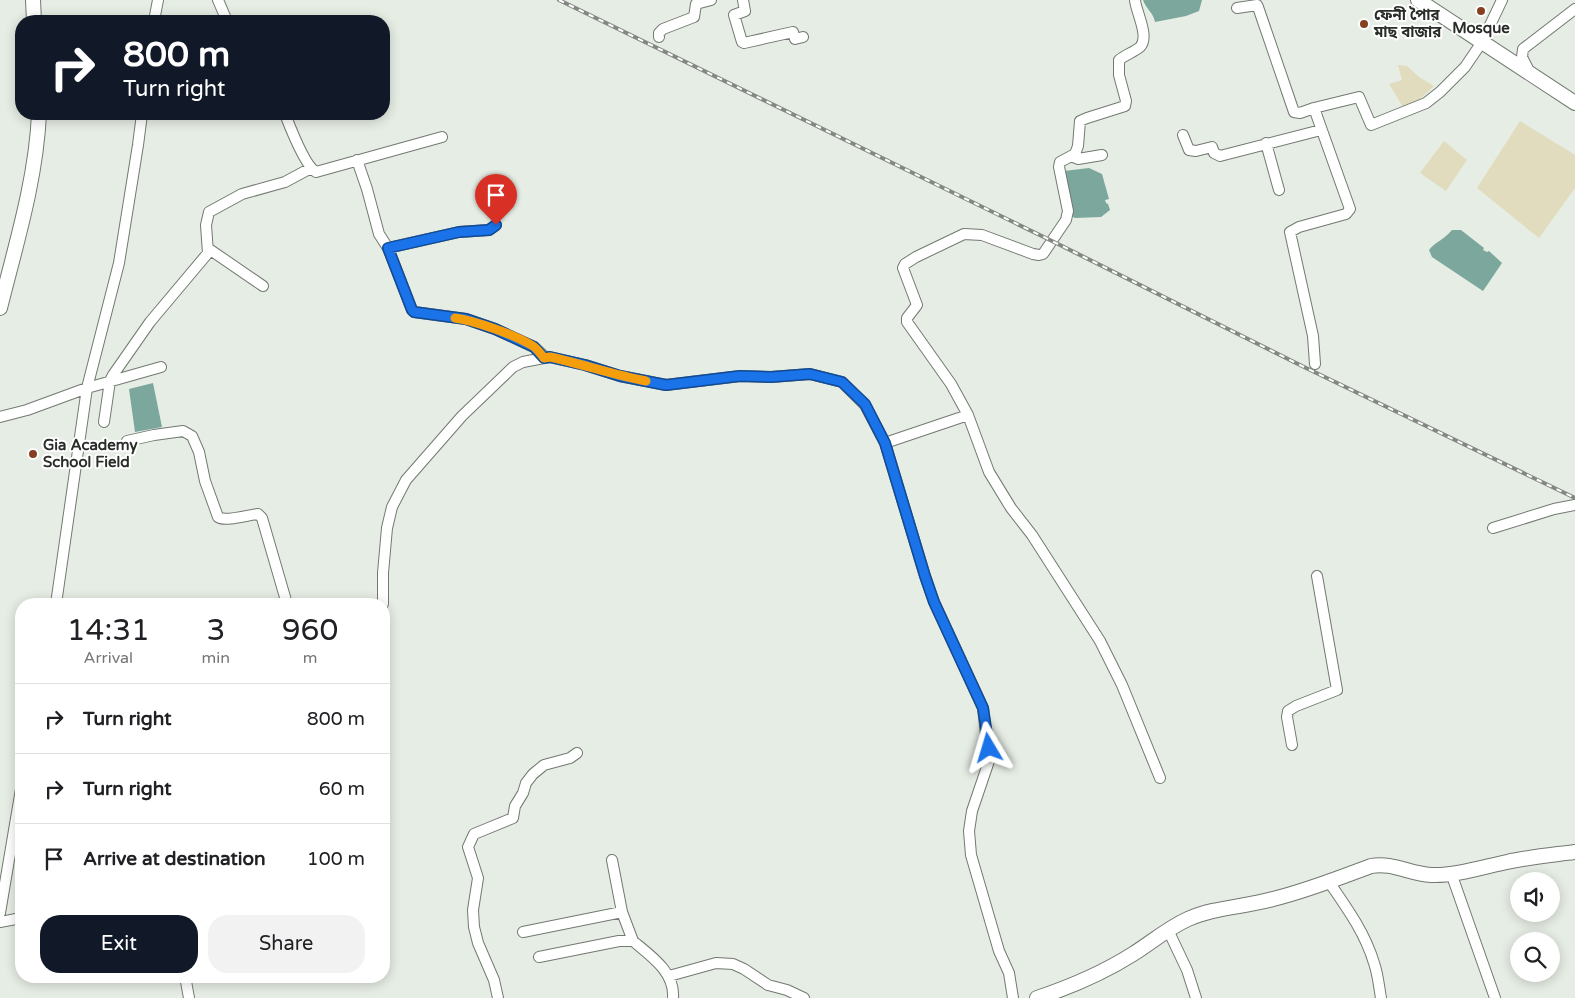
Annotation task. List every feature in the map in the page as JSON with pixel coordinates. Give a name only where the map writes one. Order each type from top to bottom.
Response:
[{"type":"main road","points":[[33,0],[34,15]]},
{"type":"main road","points":[[41,0],[42,15]]},
{"type":"main road","points":[[1418,0],[1575,103]]},
{"type":"main road","points":[[0,281],[9,250],[23,185],[32,120]]},
{"type":"main road","points":[[0,308],[25,209],[38,140],[39,120]]},
{"type":"main road","points":[[1036,998],[1102,972],[1188,919],[1210,911],[1273,900],[1371,866],[1380,864],[1431,875],[1575,852]]},
{"type":"street","points":[[155,15],[158,0]]},
{"type":"street","points":[[218,0],[224,15]]},
{"type":"street","points":[[659,37],[659,33],[663,29],[694,17],[696,4],[711,0]]},
{"type":"street","points":[[743,0],[745,11],[734,15],[742,42],[793,32],[794,39],[804,37]]},
{"type":"street","points":[[1135,0],[1144,32],[1141,45],[1119,60],[1119,75],[1126,101],[1125,106],[1080,121],[1078,146],[1074,154],[1060,162],[1059,167],[1068,211],[1066,220],[1043,254],[1033,254],[982,235],[964,234],[905,264],[903,268],[916,305],[907,318],[907,322],[951,384],[968,415],[989,472],[1100,641],[1122,685],[1160,778]]},
{"type":"street","points":[[1237,8],[1257,5],[1294,112],[1300,113],[1360,97],[1370,124],[1374,124],[1426,103],[1440,92],[1466,66],[1482,42],[1502,0]]},
{"type":"street","points":[[1530,73],[1522,57],[1523,49],[1575,9]]},
{"type":"street","points":[[1314,108],[1350,210],[1346,214],[1290,232],[1313,336],[1315,364]]},
{"type":"street","points":[[57,598],[87,388],[119,263],[141,120]]},
{"type":"street","points":[[288,120],[311,168],[313,171],[319,172],[442,137]]},
{"type":"street","points":[[1183,136],[1189,150],[1212,147],[1214,153],[1220,156],[1321,130]]},
{"type":"street","points":[[1266,143],[1279,190]]},
{"type":"street","points":[[1071,156],[1078,159],[1102,155]]},
{"type":"street","points":[[356,160],[367,189],[379,234],[388,248],[412,310],[414,312],[466,319],[495,329],[534,347],[544,358]]},
{"type":"street","points":[[104,422],[110,381],[150,322],[208,253],[206,225],[209,212],[242,194],[285,182],[311,168]]},
{"type":"street","points":[[388,248],[459,232],[489,230],[496,225]]},
{"type":"street","points":[[209,249],[263,286]]},
{"type":"street","points":[[383,598],[382,573],[386,528],[392,508],[406,480],[462,416],[513,367],[523,362],[550,357],[620,376],[666,385],[740,376],[771,377],[810,374],[842,382],[865,404],[885,443],[928,585],[983,708],[989,761],[972,811],[969,831],[971,855],[999,951],[1010,973],[1013,998]]},
{"type":"street","points":[[0,418],[87,388],[161,367]]},
{"type":"street","points":[[885,443],[968,415]]},
{"type":"street","points":[[127,441],[183,431],[192,436],[218,517],[224,520],[242,515],[258,514],[262,518],[285,598]]},
{"type":"street","points":[[1493,528],[1554,509],[1575,505]]},
{"type":"street","points":[[1292,745],[1287,717],[1288,711],[1337,690],[1318,576]]},
{"type":"street","points":[[498,998],[494,980],[478,943],[474,927],[472,910],[478,878],[468,847],[474,834],[513,818],[515,806],[523,793],[526,783],[533,774],[544,765],[570,758],[577,753]]},
{"type":"street","points":[[0,913],[15,824]]},
{"type":"street","points":[[612,860],[622,912],[633,941],[656,961],[668,976],[674,990],[673,998]]},
{"type":"street","points":[[1451,873],[1495,998]]},
{"type":"street","points":[[1329,882],[1354,916],[1365,938],[1375,965],[1381,998]]},
{"type":"street","points":[[523,932],[622,912]]},
{"type":"street","points":[[0,922],[15,919]]},
{"type":"street","points":[[1168,930],[1188,970],[1196,998]]},
{"type":"street","points":[[539,957],[619,941],[633,941]]},
{"type":"street","points":[[668,976],[716,963],[734,964],[768,985],[787,990],[804,998]]},
{"type":"street","points":[[186,983],[189,998]]},
{"type":"shaded area","points":[[1398,65],[1407,66],[1419,77],[1434,86],[1419,100],[1403,107],[1389,84],[1402,80]]},
{"type":"shaded area","points":[[1520,121],[1575,155],[1575,188],[1539,238],[1477,188]]},
{"type":"shaded area","points":[[1444,141],[1467,160],[1446,191],[1420,173]]},
{"type":"water","points":[[1143,0],[1202,0],[1199,11],[1186,16],[1155,22]]},
{"type":"water","points":[[1089,168],[1102,174],[1109,199],[1105,200],[1110,210],[1101,217],[1075,218],[1070,215],[1064,171]]},
{"type":"water","points":[[1452,230],[1461,230],[1484,248],[1483,250],[1489,251],[1502,263],[1483,291],[1432,257],[1429,250]]},
{"type":"water","points":[[153,383],[162,427],[135,432],[129,389]]},
{"type":"railway","points":[[559,0],[1052,241],[1304,367],[1575,498]]},
{"type":"slow traffic","points":[[455,318],[466,319],[495,329],[534,347],[544,358],[550,357],[646,381]]},
{"type":"place","name":"Mosque","points":[[1481,11]]},
{"type":"place","name":"ফেনী পৈার মাছ বাজার","points":[[1364,24]]},
{"type":"place","name":"Gia Academy School Field","points":[[33,454]]},
{"type":"route","points":[[496,225],[489,230],[459,232],[388,248],[414,312],[466,319],[495,329],[534,347],[544,358],[550,357],[585,365],[620,376],[666,385],[740,376],[771,377],[810,374],[842,382],[865,404],[885,443],[934,602],[983,708],[989,748]]}]
